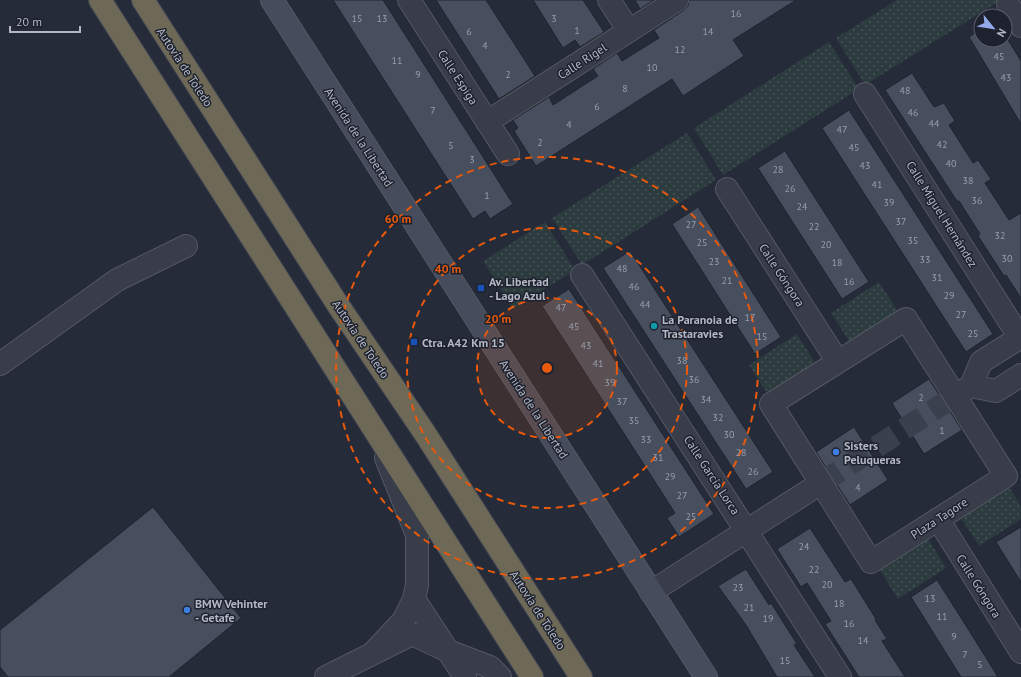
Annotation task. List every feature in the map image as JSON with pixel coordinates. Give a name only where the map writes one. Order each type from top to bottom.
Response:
[{"type":"highway","points":[[100,0],[532,677]]},
{"type":"highway","name":"Autovía de Toledo","points":[[143,0],[334,298],[426,435],[581,677]]},
{"type":"street","name":"Avenida de la Libertad","points":[[272,0],[706,677]]},
{"type":"street","name":"Calle Espiga","points":[[409,0],[508,154]]},
{"type":"street","points":[[609,0],[629,31]]},
{"type":"street","name":"Calle Rigel","points":[[487,122],[678,0]]},
{"type":"street","points":[[1008,4],[1021,26]]},
{"type":"street","name":"Calle Miguel Hernández","points":[[866,94],[1015,330],[1021,331]]},
{"type":"street","name":"Calle Góngora","points":[[727,188],[838,362]]},
{"type":"street","points":[[0,364],[117,280],[186,246]]},
{"type":"street","name":"Calle García Lorca","points":[[582,275],[840,677]]},
{"type":"street","name":"Plaza Tagore","points":[[906,318],[963,391],[1006,476],[871,562],[771,404],[838,362],[906,318]]},
{"type":"street","points":[[963,391],[981,362],[1021,337]]},
{"type":"street","points":[[963,391],[996,391],[1021,375]]},
{"type":"street","points":[[373,428],[417,535],[417,585],[414,599],[403,621],[374,652]]},
{"type":"street","points":[[651,592],[821,483]]},
{"type":"street","name":"Calle Góngora","points":[[938,519],[1021,652]]},
{"type":"street","points":[[414,599],[465,677]]},
{"type":"street","points":[[341,674],[374,652],[412,634],[448,651],[490,667],[500,677]]},
{"type":"shaded area","points":[[897,0],[1001,0],[988,8],[973,8],[973,18],[865,85],[836,38]]},
{"type":"shaded area","points":[[829,42],[859,89],[723,175],[694,128]]},
{"type":"shaded area","points":[[687,133],[716,180],[582,265],[552,218]]},
{"type":"shaded area","points":[[545,222],[575,270],[513,309],[483,261]]},
{"type":"shaded area","points":[[879,282],[901,316],[853,347],[831,313]]},
{"type":"shaded area","points":[[797,334],[818,368],[771,399],[749,365]]},
{"type":"shaded area","points":[[1005,481],[1021,506],[1021,519],[979,546],[957,512]]},
{"type":"shaded area","points":[[925,534],[946,568],[898,599],[876,564]]},
{"type":"building","points":[[333,0],[383,0],[513,204],[490,219],[485,211],[473,219]]},
{"type":"building","points":[[436,0],[486,0],[535,76],[499,99]]},
{"type":"building","points":[[533,0],[583,0],[604,32],[580,47],[575,40],[563,48]]},
{"type":"building","points":[[635,0],[654,0],[640,9]]},
{"type":"building","points":[[689,0],[796,0],[733,40],[744,56],[683,96],[672,79],[536,166],[514,131],[518,128],[513,120],[549,97],[553,105],[598,76],[593,69],[617,53],[622,61],[659,38],[654,30],[684,10],[688,6]]},
{"type":"building","points":[[973,34],[973,44],[969,37]]},
{"type":"building","points":[[976,48],[1013,48],[1021,61],[1021,124]]},
{"type":"building","points":[[912,73],[934,107],[944,103],[955,121],[949,125],[973,163],[978,160],[991,179],[985,183],[1009,220],[1021,213],[1021,298],[1006,275],[1004,276],[978,236],[980,234],[959,201],[957,201],[885,90]]},
{"type":"building","points":[[849,110],[993,334],[966,352],[822,128]]},
{"type":"building","points":[[785,151],[869,282],[842,299],[758,168]]},
{"type":"building","points":[[698,207],[781,337],[755,354],[672,224]]},
{"type":"building","points":[[630,251],[773,472],[746,489],[603,268]]},
{"type":"building","points":[[569,289],[714,514],[679,537],[667,518],[675,513],[542,306]]},
{"type":"building","points":[[929,379],[962,430],[924,454],[892,403]]},
{"type":"building","points":[[854,427],[888,480],[850,505],[816,452]]},
{"type":"building","points":[[153,507],[241,618],[169,677],[8,677],[0,667],[0,630]]},
{"type":"building","points":[[1021,527],[1021,582],[996,542]]},
{"type":"building","points":[[810,528],[845,582],[851,579],[887,639],[882,641],[905,677],[859,677],[825,624],[831,621],[807,583],[801,587],[777,549]]},
{"type":"building","points":[[746,569],[769,605],[771,603],[797,644],[794,645],[815,677],[777,677],[746,625],[718,586]]},
{"type":"building","points":[[937,580],[998,677],[961,677],[911,597]]},
{"type":"tunnel","points":[[821,483],[955,396]]},
{"type":"place","name":"Av. Libertad - Lago Azul","points":[[481,288]]},
{"type":"place","name":"La Paranoia de Trastaravies","points":[[654,326]]},
{"type":"place","name":"Ctra. A42 Km 15","points":[[414,342]]},
{"type":"place","name":"Sisters Peluqueras","points":[[836,452]]},
{"type":"place","name":"BMW Vehinter - Getafe","points":[[187,610]]}]
